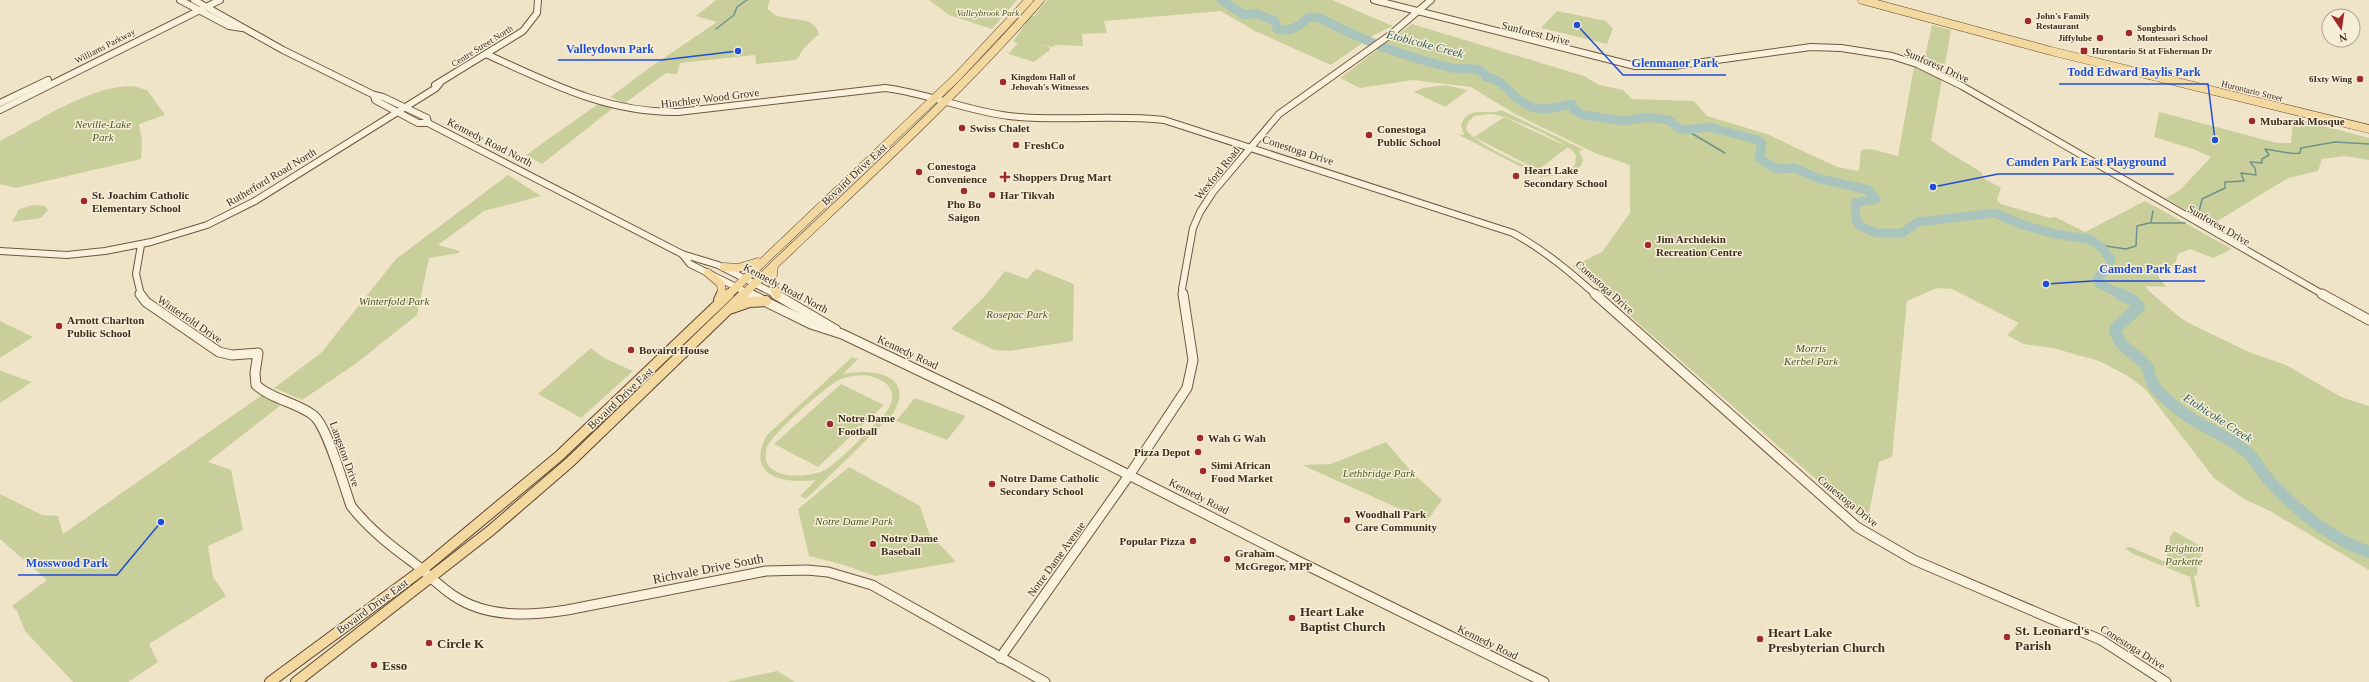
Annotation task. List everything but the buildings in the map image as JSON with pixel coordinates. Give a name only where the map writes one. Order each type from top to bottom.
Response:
[{"type":"main road","name":"Bovaird Drive East","points":[[270,682],[422,570],[559,456],[716,304],[935,98],[989,44],[1029,0]]},
{"type":"main road","name":"Bovaird Drive East","points":[[296,682],[432,578],[495,527],[570,462],[946,100],[1002,44],[1040,0]]},
{"type":"main road","name":"Hurontario Street","points":[[1862,0],[1968,30],[2065,53],[2295,112],[2369,129]]},
{"type":"main road","name":"Hurontario Street","points":[[2295,112],[2306,118],[2369,134]]},
{"type":"main road","points":[[724,267],[746,267],[754,265],[768,256]]},
{"type":"main road","points":[[774,265],[772,282],[777,296]]},
{"type":"main road","points":[[708,273],[721,284],[722,296],[716,304]]},
{"type":"main road","points":[[727,310],[750,302],[766,301]]},
{"type":"street","name":"Kennedy Road North","points":[[180,0],[200,7],[229,26],[243,28],[374,95],[383,96],[427,118],[428,123]]},
{"type":"street","name":"Kennedy Road North","points":[[194,0],[200,7]]},
{"type":"street","name":"Williams Parkway","points":[[0,110],[200,7],[209,0]]},
{"type":"street","name":"Williams Parkway","points":[[0,103],[200,7],[220,0]]},
{"type":"street","name":"Centre Street North","points":[[396,111],[436,88],[440,83],[508,41],[528,25],[537,13],[538,0]]},
{"type":"street","name":"Sunforest Drive","points":[[1374,0],[1635,66],[1674,66],[1819,47],[1876,52],[1917,64],[1962,86],[2221,237],[2369,320]]},
{"type":"street","name":"Wexford Road","points":[[1130,474],[1187,388],[1193,360],[1182,289],[1193,228],[1200,212],[1213,192],[1252,147],[1269,124],[1280,114],[1390,35],[1431,0]]},
{"type":"street","name":"Hinchley Wood Grove","points":[[486,54],[573,92],[626,109],[646,113],[678,112],[875,88],[904,90],[946,100]]},
{"type":"street","name":"Kennedy Road North","points":[[374,95],[375,100],[418,123],[428,123],[606,213],[682,254],[701,257],[724,267],[777,296],[820,317],[842,334]]},
{"type":"street","name":"Conestoga Drive","points":[[946,100],[995,114],[1024,118],[1110,114],[1146,117],[1177,123],[1513,233],[1547,252],[1586,285],[1857,527],[1914,560],[2101,640],[2166,682]]},
{"type":"street","name":"Rutherford Road North","points":[[0,251],[67,255],[141,245],[207,225],[236,212],[396,111]]},
{"type":"street","name":"Winterfold Drive","points":[[141,245],[135,281],[138,290],[148,304],[219,352],[232,355],[258,353]]},
{"type":"street","name":"Kennedy Road North","points":[[682,254],[690,264],[811,324],[842,334]]},
{"type":"street","name":"Kennedy Road","points":[[842,334],[996,407],[1130,474],[1292,558],[1544,682]]},
{"type":"street","name":"Langston Drive","points":[[258,353],[255,372],[256,385],[263,392],[318,418],[351,506],[358,515],[422,570]]},
{"type":"street","name":"Notre Dame Avenue","points":[[1000,658],[1130,474]]},
{"type":"street","name":"Richvale Drive South","points":[[422,570],[455,596],[468,604],[502,613],[548,614],[767,569],[813,569],[849,576],[872,585],[1045,682]]},
{"type":"green space","points":[[716,0],[770,0],[767,9],[774,14],[813,24],[817,28],[819,34],[805,47],[796,60],[756,64],[755,55],[680,63],[677,74],[666,73],[625,103],[610,97],[652,66],[717,22],[696,16]]},
{"type":"green space","name":"Valleybrook Park","points":[[929,0],[1017,0],[992,29],[949,15]]},
{"type":"green space","points":[[1047,0],[1332,0],[1393,26],[1374,35],[1331,65],[1253,30],[1221,11],[1104,21],[1107,33],[1082,34],[1083,46],[1056,45],[1052,47],[1040,44],[1049,47],[1050,50],[1034,62],[1008,54],[1018,43],[1013,42],[1029,18],[1034,16]]},
{"type":"green space","points":[[1557,11],[1606,21],[1613,29],[1607,44],[1541,28]]},
{"type":"green space","name":"Morris Kerbel Park","points":[[1412,24],[1584,76],[1599,85],[1623,90],[1632,99],[1694,101],[1707,116],[1767,134],[1837,167],[1859,171],[1861,150],[1871,149],[1898,156],[1914,67],[1942,80],[1931,140],[1982,173],[1982,177],[2001,188],[1997,200],[2001,204],[2050,218],[2055,217],[2085,232],[2145,201],[2232,249],[2213,258],[2190,249],[2178,254],[2174,267],[2160,264],[2153,269],[2166,287],[2145,286],[2149,291],[2182,319],[2195,326],[2249,352],[2286,365],[2341,397],[2369,406],[2369,570],[2270,511],[2244,499],[2214,478],[2146,390],[2128,376],[2099,361],[2053,348],[2023,344],[2007,335],[2019,323],[1952,289],[1937,288],[1907,301],[1892,457],[1879,462],[1867,524],[1573,266],[1602,252],[1630,213],[1630,165],[1597,154],[1515,114],[1471,87],[1413,80],[1360,88],[1340,78]]},
{"type":"green space","points":[[1932,25],[1951,30],[1944,70],[1924,61]]},
{"type":"green space","points":[[1444,85],[1468,90],[1445,107],[1414,92],[1423,88]]},
{"type":"green space","name":"Neville-Lake Park","points":[[133,86],[147,90],[165,115],[139,124],[142,141],[141,159],[16,188],[0,184],[0,141],[81,98],[116,88]]},
{"type":"green space","points":[[598,104],[613,108],[542,164],[526,155]]},
{"type":"green space","points":[[1501,110],[1584,150],[1579,151],[1583,160],[1581,166],[1569,174],[1541,177],[1457,134],[1464,135],[1461,126],[1464,119],[1468,115],[1479,112],[1496,112]],"holes":[[[1490,114],[1498,115],[1536,130],[1561,143],[1576,155],[1575,165],[1567,171],[1560,173],[1550,173],[1531,168],[1491,149],[1471,135],[1466,129],[1468,122],[1474,116]]]},
{"type":"green space","points":[[2159,112],[2277,143],[2291,143],[2293,118],[2369,138],[2369,160],[2346,156],[2322,159],[2318,171],[2288,178],[2211,225],[2166,198],[2180,190],[2211,157],[2193,149],[2154,137]]},
{"type":"green space","points":[[1504,117],[1568,147],[1538,170],[1474,137]]},
{"type":"green space","name":"Winterfold Park","points":[[508,175],[541,196],[484,211],[438,245],[460,251],[459,253],[429,258],[417,315],[354,365],[302,400],[274,388],[321,353],[396,259]]},
{"type":"green space","points":[[33,205],[45,206],[48,210],[41,218],[12,222],[19,209]]},
{"type":"green space","name":"Rosepac Park","points":[[1036,269],[1074,284],[1073,341],[1010,351],[994,350],[951,329],[984,297],[1005,271],[1027,279]]},
{"type":"green space","points":[[0,321],[33,337],[0,358]]},
{"type":"green space","points":[[591,348],[604,358],[633,371],[581,418],[538,394]]},
{"type":"green space","points":[[852,357],[858,359],[843,374],[854,372],[878,373],[895,382],[899,390],[899,401],[893,414],[806,499],[800,496],[816,480],[792,481],[781,479],[771,475],[764,469],[761,460],[761,449],[767,435]],"holes":[[[865,375],[881,380],[890,389],[892,400],[889,407],[884,415],[836,462],[820,472],[798,476],[777,472],[769,466],[766,458],[767,447],[771,441],[789,421],[824,390],[841,379],[850,376]]]},
{"type":"green space","points":[[0,370],[4,372],[32,382],[0,403]]},
{"type":"green space","name":"Notre Dame Football","points":[[841,384],[884,405],[818,467],[774,444]]},
{"type":"green space","points":[[262,395],[281,405],[208,462],[231,470],[243,530],[208,546],[213,577],[226,596],[149,644],[158,662],[128,682],[73,682],[25,631],[17,611],[12,606],[47,580],[0,539],[0,494],[42,515],[58,516],[63,534]]},
{"type":"green space","points":[[915,398],[966,416],[947,440],[896,421]]},
{"type":"green space","name":"Lethbridge Park","points":[[1386,442],[1411,471],[1442,500],[1427,521],[1302,465],[1331,464]]},
{"type":"green space","name":"Notre Dame Park","points":[[849,467],[920,506],[929,533],[956,562],[875,576],[844,565],[809,556],[798,509]]},
{"type":"green space","name":"Brighton Parkette","points":[[2174,531],[2201,546],[2204,551],[2198,560],[2197,575],[2194,576],[2200,607],[2196,607],[2190,577],[2133,554],[2125,548],[2130,547],[2166,562],[2170,537]]},
{"type":"green space","points":[[777,671],[795,682],[726,682]]},
{"type":"waterway","points":[[716,29],[734,15],[737,7],[747,0]]},
{"type":"waterway","name":"Etobicoke Creek","points":[[1221,0],[1244,15],[1255,13],[1275,21],[1277,29],[1286,30],[1294,28],[1309,17],[1320,18],[1369,41],[1401,53],[1452,68],[1476,69],[1483,73],[1486,77],[1498,81],[1523,103],[1534,108],[1550,108],[1572,104],[1574,110],[1584,115],[1624,121],[1647,117],[1669,120],[1678,128],[1686,130],[1709,127],[1758,140],[1762,143],[1759,158],[1776,169],[1795,168],[1817,178],[1868,190],[1876,199],[1855,203],[1856,220],[1860,226],[1877,233],[1902,233],[1918,222],[1995,213],[2023,225],[2055,234],[2089,239],[2099,245],[2111,259],[2107,268],[2098,278],[2100,284],[2134,301],[2139,307],[2115,329],[2119,340],[2123,345],[2146,365],[2150,378],[2160,393],[2185,415],[2240,446],[2248,453],[2267,478],[2289,500],[2327,531],[2340,539],[2369,552]]},
{"type":"waterway","points":[[1686,130],[1725,153]]},
{"type":"waterway","points":[[2198,216],[2202,199],[2225,188],[2225,182],[2244,181],[2241,173],[2256,175],[2255,168],[2250,162],[2262,163],[2262,159],[2269,155],[2265,149],[2288,153],[2300,153],[2301,148],[2335,142],[2369,144]]},
{"type":"waterway","points":[[2151,222],[2153,211]]},
{"type":"waterway","points":[[2099,245],[2126,249],[2136,246],[2137,226],[2149,223],[2185,223]]},
{"type":"place","name":"John's Family Restaurant","points":[[2028,21]]},
{"type":"place","name":"Glenmanor Park","points":[[1577,25]]},
{"type":"place","name":"Songbirds Montessori School","points":[[2129,33]]},
{"type":"place","name":"Jiffylube","points":[[2100,38]]},
{"type":"place","name":"Valleydown Park","points":[[738,51]]},
{"type":"place","name":"Hurontario St at Fisherman Dr","points":[[2084,51]]},
{"type":"place","name":"6Ixty Wing","points":[[2360,79]]},
{"type":"place","name":"Kingdom Hall of Jehovah's Witnesses","points":[[1003,82]]},
{"type":"place","name":"Mubarak Mosque","points":[[2252,121]]},
{"type":"place","name":"Swiss Chalet","points":[[962,128]]},
{"type":"place","name":"Conestoga Public School","points":[[1369,135]]},
{"type":"place","name":"Todd Edward Baylis Park","points":[[2215,140]]},
{"type":"place","name":"FreshCo","points":[[1016,145]]},
{"type":"place","name":"Conestoga Convenience","points":[[919,172]]},
{"type":"place","name":"Heart Lake Secondary School","points":[[1516,176]]},
{"type":"place","name":"Shoppers Drug Mart","points":[[1005,177]]},
{"type":"place","name":"Camden Park East Playground","points":[[1933,187]]},
{"type":"place","name":"Pho Bo Saigon","points":[[964,191]]},
{"type":"place","name":"Har Tikvah","points":[[992,195]]},
{"type":"place","name":"St. Joachim Catholic Elementary School","points":[[84,201]]},
{"type":"place","name":"Jim Archdekin Recreation Centre","points":[[1648,245]]},
{"type":"place","name":"Camden Park East","points":[[2046,284]]},
{"type":"place","name":"Arnott Charlton Public School","points":[[59,326]]},
{"type":"place","name":"Bovaird House","points":[[631,350]]},
{"type":"place","name":"Notre Dame Football","points":[[830,424]]},
{"type":"place","name":"Wah G Wah","points":[[1200,438]]},
{"type":"place","name":"Pizza Depot","points":[[1198,452]]},
{"type":"place","name":"Simi African Food Market","points":[[1203,471]]},
{"type":"place","name":"Notre Dame Catholic Secondary School","points":[[992,484]]},
{"type":"place","name":"Woodhall Park Care Community","points":[[1347,520]]},
{"type":"place","name":"Mosswood Park","points":[[161,522]]},
{"type":"place","name":"Popular Pizza","points":[[1193,541]]},
{"type":"place","name":"Notre Dame Baseball","points":[[873,544]]},
{"type":"place","name":"Graham McGregor, MPP","points":[[1227,559]]},
{"type":"place","name":"Heart Lake Baptist Church","points":[[1292,618]]},
{"type":"place","name":"St. Leonard's Parish","points":[[2007,637]]},
{"type":"place","name":"Heart Lake Presbyterian Church","points":[[1760,639]]},
{"type":"place","name":"Circle K","points":[[429,643]]},
{"type":"place","name":"Esso","points":[[374,665]]}]
